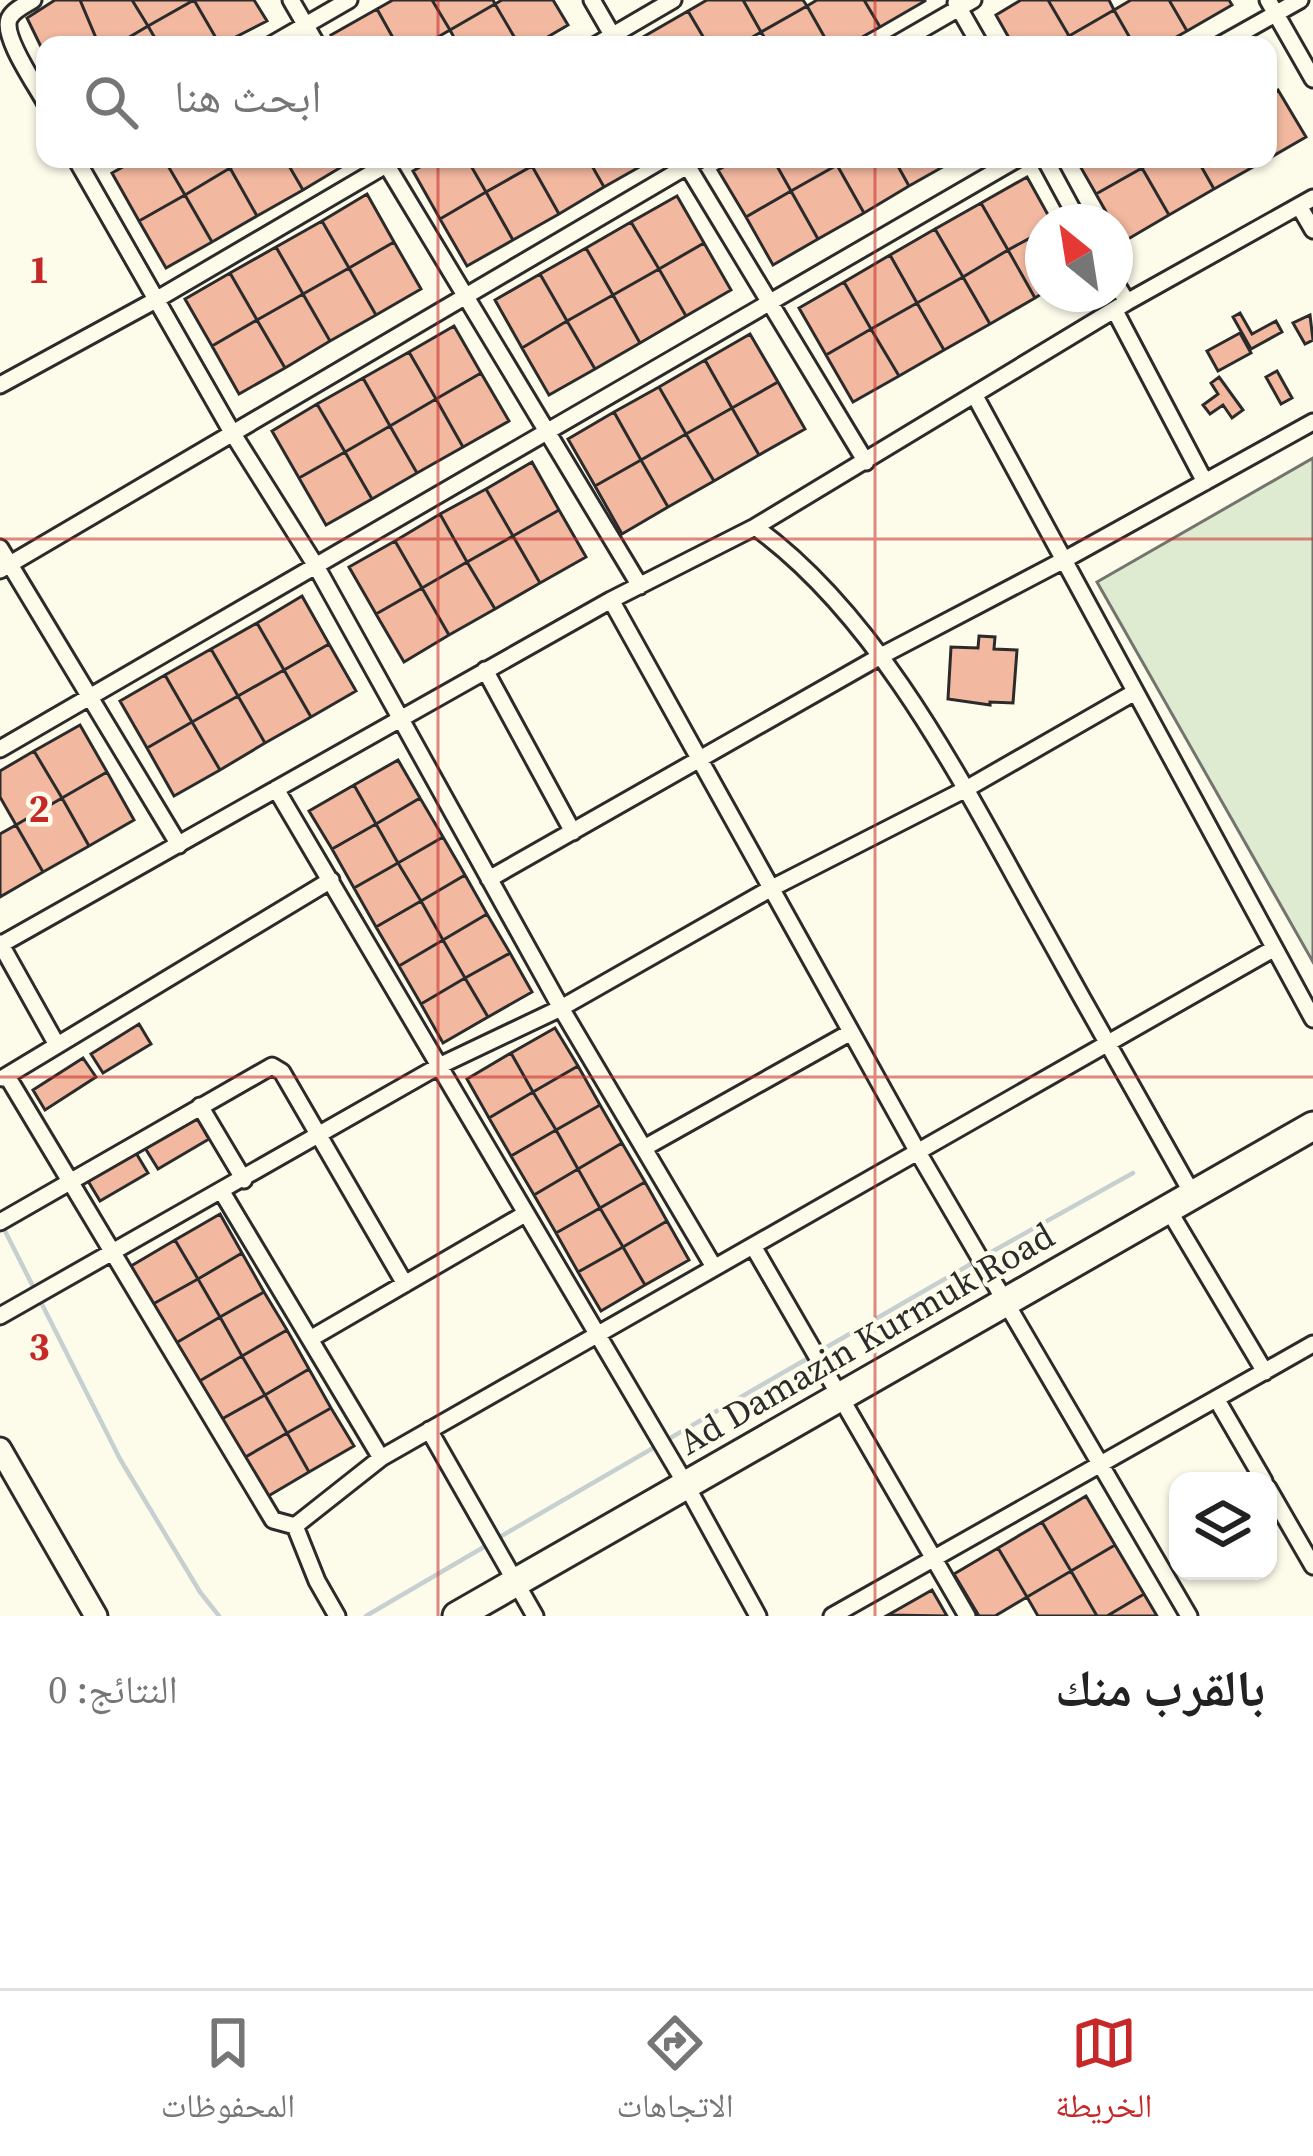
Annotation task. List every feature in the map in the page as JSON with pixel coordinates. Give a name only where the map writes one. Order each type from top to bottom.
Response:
[{"type":"highway","name":"Ad Damazin Kurmuk Road","points":[[457,1616],[1313,1126]]},
{"type":"main road","points":[[0,1449],[96,1616]]},
{"type":"street","points":[[33,0],[15,11],[8,26],[11,41],[36,86]]},
{"type":"street","points":[[291,0],[312,36]]},
{"type":"street","points":[[286,36],[349,0]]},
{"type":"street","points":[[592,0],[613,36]]},
{"type":"street","points":[[621,36],[673,0]]},
{"type":"street","points":[[1232,36],[1272,7],[1300,0]]},
{"type":"street","points":[[909,36],[962,3],[976,36]]},
{"type":"street","points":[[1272,7],[1313,79]]},
{"type":"street","points":[[82,168],[154,301],[316,566],[561,1008],[714,1267]]},
{"type":"street","points":[[0,385],[154,301],[377,168]]},
{"type":"street","points":[[393,168],[640,586]]},
{"type":"street","points":[[5,567],[678,168]]},
{"type":"street","points":[[694,168],[866,462]]},
{"type":"street","points":[[0,748],[1001,168]]},
{"type":"street","points":[[1050,168],[1069,204]]},
{"type":"street","points":[[1133,299],[1306,202],[1313,230]]},
{"type":"street","points":[[57,1045],[0,944],[484,670],[755,527],[1111,312]]},
{"type":"street","points":[[1124,312],[1205,482]]},
{"type":"street","points":[[975,396],[1313,1019]]},
{"type":"street","points":[[489,879],[879,657],[1313,422]]},
{"type":"street","points":[[755,527],[810,570],[879,657],[965,789],[1193,1195]]},
{"type":"street","points":[[0,548],[5,567],[179,845]]},
{"type":"street","points":[[611,600],[919,1154],[1189,1616]]},
{"type":"street","points":[[484,670],[573,832]]},
{"type":"street","points":[[0,1316],[439,1066],[561,1008],[1135,692]]},
{"type":"street","points":[[276,789],[758,1616]]},
{"type":"street","points":[[295,1526],[273,1520],[3,1078],[331,880]]},
{"type":"street","points":[[295,1526],[381,1458],[1273,949]]},
{"type":"street","points":[[644,1148],[851,1032]]},
{"type":"street","points":[[0,1222],[265,1068],[278,1068],[405,1284]]},
{"type":"street","points":[[200,1106],[244,1180]]},
{"type":"street","points":[[222,1192],[381,1458]]},
{"type":"street","points":[[1168,1209],[1265,1372]]},
{"type":"street","points":[[310,1339],[525,1214]]},
{"type":"street","points":[[753,1246],[968,1616]]},
{"type":"street","points":[[832,1616],[1313,1344]]},
{"type":"street","points":[[1217,1400],[1259,1472]]},
{"type":"street","points":[[429,1430],[535,1616]]},
{"type":"street","points":[[1277,1503],[1313,1566]]},
{"type":"street","points":[[295,1526],[337,1616]]},
{"type":"green space","points":[[1313,458],[1313,962],[1097,582]]},
{"type":"building","points":[[55,0],[80,0],[95,36],[36,36],[27,18]]},
{"type":"building","points":[[80,0],[132,0],[148,26],[131,36],[95,36]]},
{"type":"building","points":[[132,0],[194,0],[148,26]]},
{"type":"building","points":[[194,0],[254,0],[267,21],[238,36],[215,36]]},
{"type":"building","points":[[194,0],[215,36],[154,36],[148,26]]},
{"type":"building","points":[[393,0],[432,0],[450,30],[440,36],[392,36],[377,9]]},
{"type":"building","points":[[432,0],[493,0],[495,4],[450,30]]},
{"type":"building","points":[[553,0],[568,25],[549,36],[514,36],[495,4]]},
{"type":"building","points":[[707,0],[743,0],[761,32],[703,36],[688,11]]},
{"type":"building","points":[[743,0],[803,0],[807,6],[761,32]]},
{"type":"building","points":[[817,0],[864,0],[880,27],[864,36],[824,36],[807,6]]},
{"type":"building","points":[[864,0],[925,0],[925,1],[880,27]]},
{"type":"building","points":[[1021,0],[1048,0],[1069,36],[1008,36],[996,15]]},
{"type":"building","points":[[1048,0],[1109,0],[1114,10],[1069,36]]},
{"type":"building","points":[[1131,0],[1169,0],[1187,31],[1178,36],[1129,36],[1114,10]]},
{"type":"building","points":[[1169,0],[1229,0],[1232,5],[1187,31]]},
{"type":"building","points":[[495,4],[514,36],[453,36],[450,30]]},
{"type":"building","points":[[807,6],[824,36],[763,36],[761,32]]},
{"type":"building","points":[[377,9],[392,36],[332,36]]},
{"type":"building","points":[[1114,10],[1129,36],[1069,36]]},
{"type":"building","points":[[688,11],[703,36],[645,36]]},
{"type":"building","points":[[148,26],[154,36],[131,36]]},
{"type":"building","points":[[1277,91],[1306,137],[1277,154]]},
{"type":"building","points":[[121,168],[169,168],[185,195],[139,221],[112,173]]},
{"type":"building","points":[[169,168],[230,168],[185,195]]},
{"type":"building","points":[[230,168],[290,168],[303,190],[257,216]]},
{"type":"building","points":[[230,168],[257,216],[212,242],[185,195]]},
{"type":"building","points":[[290,168],[340,168],[303,190]]},
{"type":"building","points":[[472,168],[486,192],[440,219],[413,171]]},
{"type":"building","points":[[472,168],[528,168],[486,192]]},
{"type":"building","points":[[533,168],[593,168],[604,187],[559,214]]},
{"type":"building","points":[[533,168],[559,214],[513,240],[486,192]]},
{"type":"building","points":[[593,168],[638,168],[604,187]]},
{"type":"building","points":[[778,168],[791,191],[746,217],[718,170]]},
{"type":"building","points":[[778,168],[832,168],[791,191]]},
{"type":"building","points":[[839,168],[899,168],[909,186],[864,213]]},
{"type":"building","points":[[839,168],[864,213],[818,239],[791,191]]},
{"type":"building","points":[[899,168],[941,168],[909,186]]},
{"type":"building","points":[[1081,168],[1142,168],[1096,194]]},
{"type":"building","points":[[1142,168],[1202,168],[1214,189],[1169,215]]},
{"type":"building","points":[[1142,168],[1169,215],[1133,236],[1133,204],[1102,204],[1096,194]]},
{"type":"building","points":[[1202,168],[1251,168],[1214,189]]},
{"type":"building","points":[[1027,177],[1042,204],[1025,204],[1025,241],[1008,250],[981,203]]},
{"type":"building","points":[[791,191],[818,239],[773,265],[746,217]]},
{"type":"building","points":[[486,192],[513,240],[467,266],[440,219]]},
{"type":"building","points":[[367,194],[394,242],[349,268],[322,221]]},
{"type":"building","points":[[185,195],[212,242],[166,268],[139,221]]},
{"type":"building","points":[[677,196],[704,243],[659,269],[631,222]]},
{"type":"building","points":[[981,203],[1008,250],[963,277],[935,229]]},
{"type":"building","points":[[322,221],[349,268],[303,294],[276,247]]},
{"type":"building","points":[[631,222],[659,269],[613,295],[586,248]]},
{"type":"building","points":[[935,229],[963,277],[917,303],[890,255]]},
{"type":"building","points":[[1025,241],[1025,280],[1008,250]]},
{"type":"building","points":[[394,242],[421,289],[376,315],[349,268]]},
{"type":"building","points":[[704,243],[731,290],[686,316],[659,269]]},
{"type":"building","points":[[276,247],[303,294],[257,320],[230,273]]},
{"type":"building","points":[[586,248],[613,295],[567,321],[540,274]]},
{"type":"building","points":[[1008,250],[1025,280],[1025,304],[990,324],[963,277]]},
{"type":"building","points":[[890,255],[917,303],[871,329],[844,282]]},
{"type":"building","points":[[349,268],[376,315],[330,341],[303,294]]},
{"type":"building","points":[[659,269],[686,316],[640,343],[613,295]]},
{"type":"building","points":[[230,273],[257,320],[212,346],[185,299]]},
{"type":"building","points":[[540,274],[567,321],[522,348],[495,300]]},
{"type":"building","points":[[963,277],[990,324],[944,350],[917,303]]},
{"type":"building","points":[[844,282],[871,329],[826,355],[799,308]]},
{"type":"building","points":[[303,294],[330,341],[285,368],[257,320]]},
{"type":"building","points":[[613,295],[640,343],[595,369],[567,321]]},
{"type":"building","points":[[917,303],[944,350],[899,376],[871,329]]},
{"type":"building","points":[[1240,313],[1252,334],[1276,321],[1282,332],[1251,349],[1233,317]]},
{"type":"building","points":[[1310,315],[1313,340],[1305,344],[1293,323]]},
{"type":"building","points":[[257,320],[285,368],[239,394],[212,346]]},
{"type":"building","points":[[567,321],[595,369],[549,395],[522,348]]},
{"type":"building","points":[[454,326],[481,373],[436,399],[409,352]]},
{"type":"building","points":[[871,329],[899,376],[853,402],[826,355]]},
{"type":"building","points":[[1240,333],[1251,353],[1218,371],[1207,351]]},
{"type":"building","points":[[750,334],[778,382],[732,408],[705,360]]},
{"type":"building","points":[[409,352],[436,399],[390,426],[363,378]]},
{"type":"building","points":[[705,360],[732,408],[686,434],[659,387]]},
{"type":"building","points":[[1277,371],[1292,398],[1281,404],[1266,377]]},
{"type":"building","points":[[481,373],[509,421],[463,447],[436,399]]},
{"type":"building","points":[[1219,377],[1243,410],[1232,418],[1223,405],[1210,414],[1203,405],[1218,394],[1211,383]]},
{"type":"building","points":[[363,378],[390,426],[345,452],[317,404]]},
{"type":"building","points":[[778,382],[805,429],[759,455],[732,408]]},
{"type":"building","points":[[659,387],[686,434],[641,460],[614,412]]},
{"type":"building","points":[[436,399],[463,447],[417,473],[390,426]]},
{"type":"building","points":[[317,404],[345,452],[299,478],[272,431]]},
{"type":"building","points":[[732,408],[759,455],[714,481],[686,434]]},
{"type":"building","points":[[614,412],[641,460],[595,486],[568,439]]},
{"type":"building","points":[[390,426],[417,473],[372,499],[345,452]]},
{"type":"building","points":[[686,434],[714,481],[668,507],[641,460]]},
{"type":"building","points":[[345,452],[372,499],[326,525],[299,478]]},
{"type":"building","points":[[641,460],[668,507],[622,534],[595,486]]},
{"type":"building","points":[[532,462],[559,510],[513,536],[486,489]]},
{"type":"building","points":[[486,489],[513,536],[467,562],[440,514]]},
{"type":"building","points":[[559,510],[586,557],[540,583],[513,536]]},
{"type":"building","points":[[440,514],[467,562],[422,588],[395,541]]},
{"type":"building","points":[[513,536],[540,583],[495,609],[467,562]]},
{"type":"building","points":[[395,541],[422,588],[376,614],[349,567]]},
{"type":"building","points":[[467,562],[495,609],[449,635],[422,588]]},
{"type":"building","points":[[422,588],[449,635],[404,662],[376,614]]},
{"type":"building","points":[[302,596],[329,644],[284,670],[257,623]]},
{"type":"building","points":[[257,623],[284,670],[238,696],[211,649]]},
{"type":"building","points":[[979,636],[995,637],[994,649],[1017,650],[1013,703],[948,699],[951,647],[978,648]]},
{"type":"building","points":[[329,644],[356,691],[311,717],[284,670]]},
{"type":"building","points":[[211,649],[238,696],[192,722],[165,675]]},
{"type":"building","points":[[284,670],[311,717],[265,743],[238,696]]},
{"type":"building","points":[[165,675],[192,722],[147,748],[120,701]]},
{"type":"building","points":[[238,696],[265,743],[220,770],[192,722]]},
{"type":"building","points":[[192,722],[220,770],[174,796],[147,748]]},
{"type":"building","points":[[80,725],[107,772],[62,798],[34,751]]},
{"type":"building","points":[[34,751],[62,798],[16,825],[0,797],[0,771]]},
{"type":"building","points":[[398,760],[420,798],[376,824],[354,785]]},
{"type":"building","points":[[107,772],[134,820],[89,846],[62,798]]},
{"type":"building","points":[[354,785],[376,824],[332,849],[309,811]]},
{"type":"building","points":[[62,798],[89,846],[43,872],[16,825]]},
{"type":"building","points":[[420,798],[443,837],[398,863],[376,824]]},
{"type":"building","points":[[376,824],[398,863],[354,888],[332,849]]},
{"type":"building","points":[[16,825],[43,872],[0,897],[0,834]]},
{"type":"building","points":[[443,837],[465,875],[421,901],[398,863]]},
{"type":"building","points":[[398,863],[421,901],[376,927],[354,888]]},
{"type":"building","points":[[465,875],[487,914],[443,940],[421,901]]},
{"type":"building","points":[[421,901],[443,940],[399,966],[376,927]]},
{"type":"building","points":[[487,914],[510,953],[465,978],[443,940]]},
{"type":"building","points":[[443,940],[465,978],[421,1004],[399,966]]},
{"type":"building","points":[[510,953],[532,992],[488,1017],[465,978]]},
{"type":"building","points":[[465,978],[488,1017],[443,1043],[421,1004]]},
{"type":"building","points":[[139,1024],[151,1044],[103,1073],[91,1054]]},
{"type":"building","points":[[555,1028],[578,1066],[533,1092],[511,1053]]},
{"type":"building","points":[[511,1053],[533,1092],[489,1118],[467,1079]]},
{"type":"building","points":[[83,1058],[96,1077],[45,1110],[33,1090]]},
{"type":"building","points":[[578,1066],[600,1105],[556,1130],[533,1092]]},
{"type":"building","points":[[533,1092],[556,1130],[511,1156],[489,1118]]},
{"type":"building","points":[[600,1105],[622,1143],[578,1169],[556,1130]]},
{"type":"building","points":[[197,1118],[209,1139],[158,1169],[145,1148]]},
{"type":"building","points":[[556,1130],[578,1169],[534,1195],[511,1156]]},
{"type":"building","points":[[622,1143],[645,1182],[600,1208],[578,1169]]},
{"type":"building","points":[[136,1153],[148,1173],[100,1201],[88,1181]]},
{"type":"building","points":[[578,1169],[600,1208],[556,1233],[534,1195]]},
{"type":"building","points":[[645,1182],[667,1221],[623,1247],[600,1208]]},
{"type":"building","points":[[600,1208],[623,1247],[578,1272],[556,1233]]},
{"type":"building","points":[[220,1214],[242,1253],[198,1279],[175,1240]]},
{"type":"building","points":[[667,1221],[689,1260],[645,1285],[623,1247]]},
{"type":"building","points":[[175,1240],[198,1279],[153,1304],[131,1266]]},
{"type":"building","points":[[623,1247],[645,1285],[601,1311],[578,1272]]},
{"type":"building","points":[[242,1253],[264,1292],[220,1317],[198,1279]]},
{"type":"building","points":[[198,1279],[220,1317],[176,1343],[153,1304]]},
{"type":"building","points":[[264,1292],[287,1330],[242,1356],[220,1317]]},
{"type":"building","points":[[220,1317],[242,1356],[198,1382],[176,1343]]},
{"type":"building","points":[[287,1330],[309,1369],[265,1395],[242,1356]]},
{"type":"building","points":[[242,1356],[265,1395],[220,1420],[198,1382]]},
{"type":"building","points":[[309,1369],[331,1408],[287,1433],[265,1395]]},
{"type":"building","points":[[265,1395],[287,1433],[242,1459],[220,1420]]},
{"type":"building","points":[[331,1408],[354,1446],[309,1472],[287,1433]]},
{"type":"building","points":[[287,1433],[309,1472],[265,1498],[242,1459]]},
{"type":"building","points":[[1086,1496],[1115,1545],[1071,1571],[1042,1522]]},
{"type":"building","points":[[1042,1522],[1071,1571],[1027,1597],[998,1548]]},
{"type":"building","points":[[1115,1545],[1144,1594],[1107,1616],[1097,1616],[1071,1571]]},
{"type":"building","points":[[998,1548],[1027,1597],[995,1616],[979,1616],[954,1574]]},
{"type":"building","points":[[1071,1571],[1097,1616],[1038,1616],[1027,1597]]},
{"type":"building","points":[[932,1590],[947,1616],[888,1615]]},
{"type":"building","points":[[1144,1594],[1157,1616],[1107,1616]]},
{"type":"waterway","points":[[986,1255],[1133,1173]]},
{"type":"waterway","points":[[1,1223],[120,1459],[219,1616]]},
{"type":"waterway","points":[[820,1351],[976,1261]]},
{"type":"waterway","points":[[498,1538],[810,1357]]},
{"type":"waterway","points":[[366,1616],[489,1544]]}]
